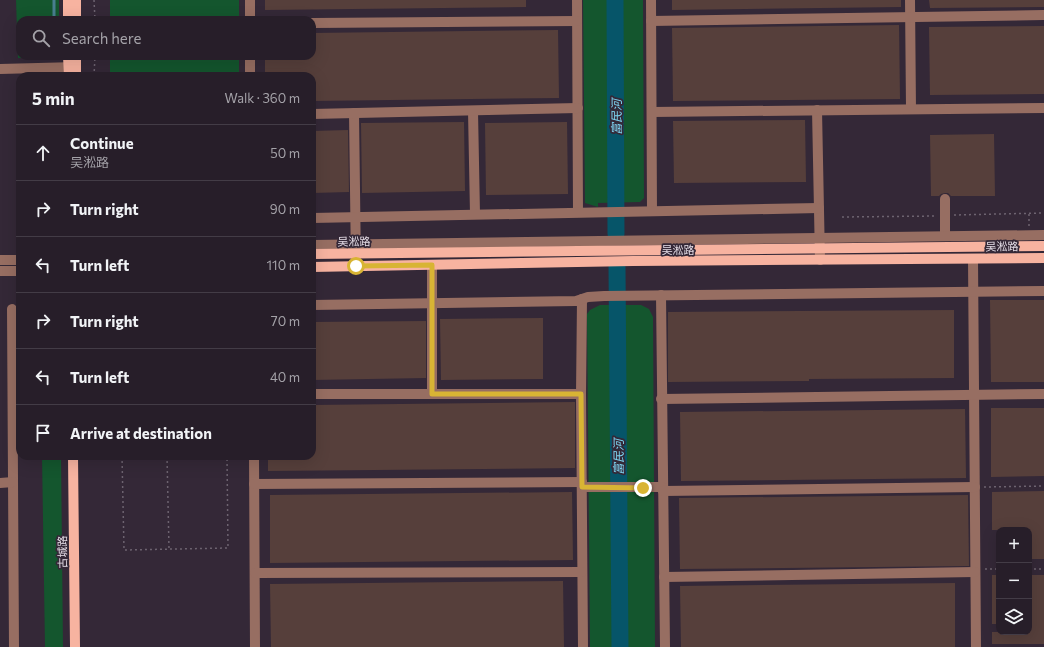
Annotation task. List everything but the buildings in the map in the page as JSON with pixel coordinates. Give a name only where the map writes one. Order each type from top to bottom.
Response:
[{"type":"main road","points":[[68,0],[68,16]]},
{"type":"main road","points":[[76,0],[76,16]]},
{"type":"main road","points":[[69,60],[72,72]]},
{"type":"main road","points":[[72,72],[75,60]]},
{"type":"main road","name":"吴淞路","points":[[316,254],[356,249],[820,243],[1044,246]]},
{"type":"main road","name":"吴淞路","points":[[316,267],[648,261],[1044,258]]},
{"type":"main road","name":"古城路","points":[[73,460],[75,647]]},
{"type":"main road","name":"古城路","points":[[79,460],[81,647]]},
{"type":"street","points":[[250,0],[250,16]]},
{"type":"street","points":[[577,0],[578,212]]},
{"type":"street","points":[[651,0],[652,211]]},
{"type":"street","points":[[910,0],[911,109]]},
{"type":"street","points":[[651,21],[1044,15]]},
{"type":"street","points":[[316,23],[577,21]]},
{"type":"street","points":[[250,60],[250,72]]},
{"type":"street","points":[[0,69],[72,72]]},
{"type":"street","points":[[316,114],[578,108]]},
{"type":"street","points":[[652,112],[1044,108]]},
{"type":"street","points":[[817,110],[820,260]]},
{"type":"street","points":[[473,111],[474,214]]},
{"type":"street","points":[[354,113],[356,266]]},
{"type":"street","points":[[944,199],[945,236]]},
{"type":"street","points":[[316,218],[819,208]]},
{"type":"street","points":[[820,243],[945,236],[1044,235]]},
{"type":"street","points":[[316,245],[356,249]]},
{"type":"street","points":[[973,259],[976,647]]},
{"type":"street","points":[[0,260],[16,260]]},
{"type":"street","points":[[432,265],[432,394]]},
{"type":"street","points":[[0,271],[16,271]]},
{"type":"street","points":[[316,305],[576,300],[588,297],[639,295],[1044,291]]},
{"type":"street","points":[[661,295],[665,647]]},
{"type":"street","points":[[582,299],[581,394],[583,647]]},
{"type":"street","points":[[12,309],[14,647]]},
{"type":"street","points":[[316,394],[581,394]]},
{"type":"street","points":[[661,399],[1044,394]]},
{"type":"street","points":[[254,460],[255,647]]},
{"type":"street","points":[[0,483],[13,482]]},
{"type":"street","points":[[254,484],[582,485],[599,488],[663,489],[975,487]]},
{"type":"street","points":[[664,577],[975,571]]},
{"type":"street","points":[[255,573],[582,572]]},
{"type":"path","points":[[94,0],[95,16]]},
{"type":"path","points":[[94,72],[95,60]]},
{"type":"path","points":[[1029,214],[1029,235]]},
{"type":"path","points":[[122,460],[124,550],[228,548],[227,460]]},
{"type":"path","points":[[167,460],[168,549]]},
{"type":"path","points":[[975,487],[1044,486]]},
{"type":"path","points":[[975,571],[996,569]]},
{"type":"path","points":[[1032,569],[1044,569]]},
{"type":"green space","points":[[16,0],[59,0],[59,16],[17,16]]},
{"type":"green space","points":[[110,0],[239,0],[239,16],[110,16]]},
{"type":"green space","points":[[583,0],[643,0],[644,198],[640,202],[598,203],[598,207],[585,203]]},
{"type":"green space","points":[[110,60],[239,60],[239,72],[110,72]]},
{"type":"green space","points":[[600,305],[641,305],[649,309],[653,317],[655,647],[590,647],[587,314],[590,310]]},
{"type":"green space","points":[[42,460],[61,460],[63,647],[45,647]]},
{"type":"waterway","points":[[54,0],[54,16]]},
{"type":"waterway","name":"富民河","points":[[615,0],[616,234]]},
{"type":"waterway","name":"富民河","points":[[617,267],[620,647]]},
{"type":"route","points":[[356,266],[432,265],[432,394],[581,394],[582,487],[643,488]]}]
